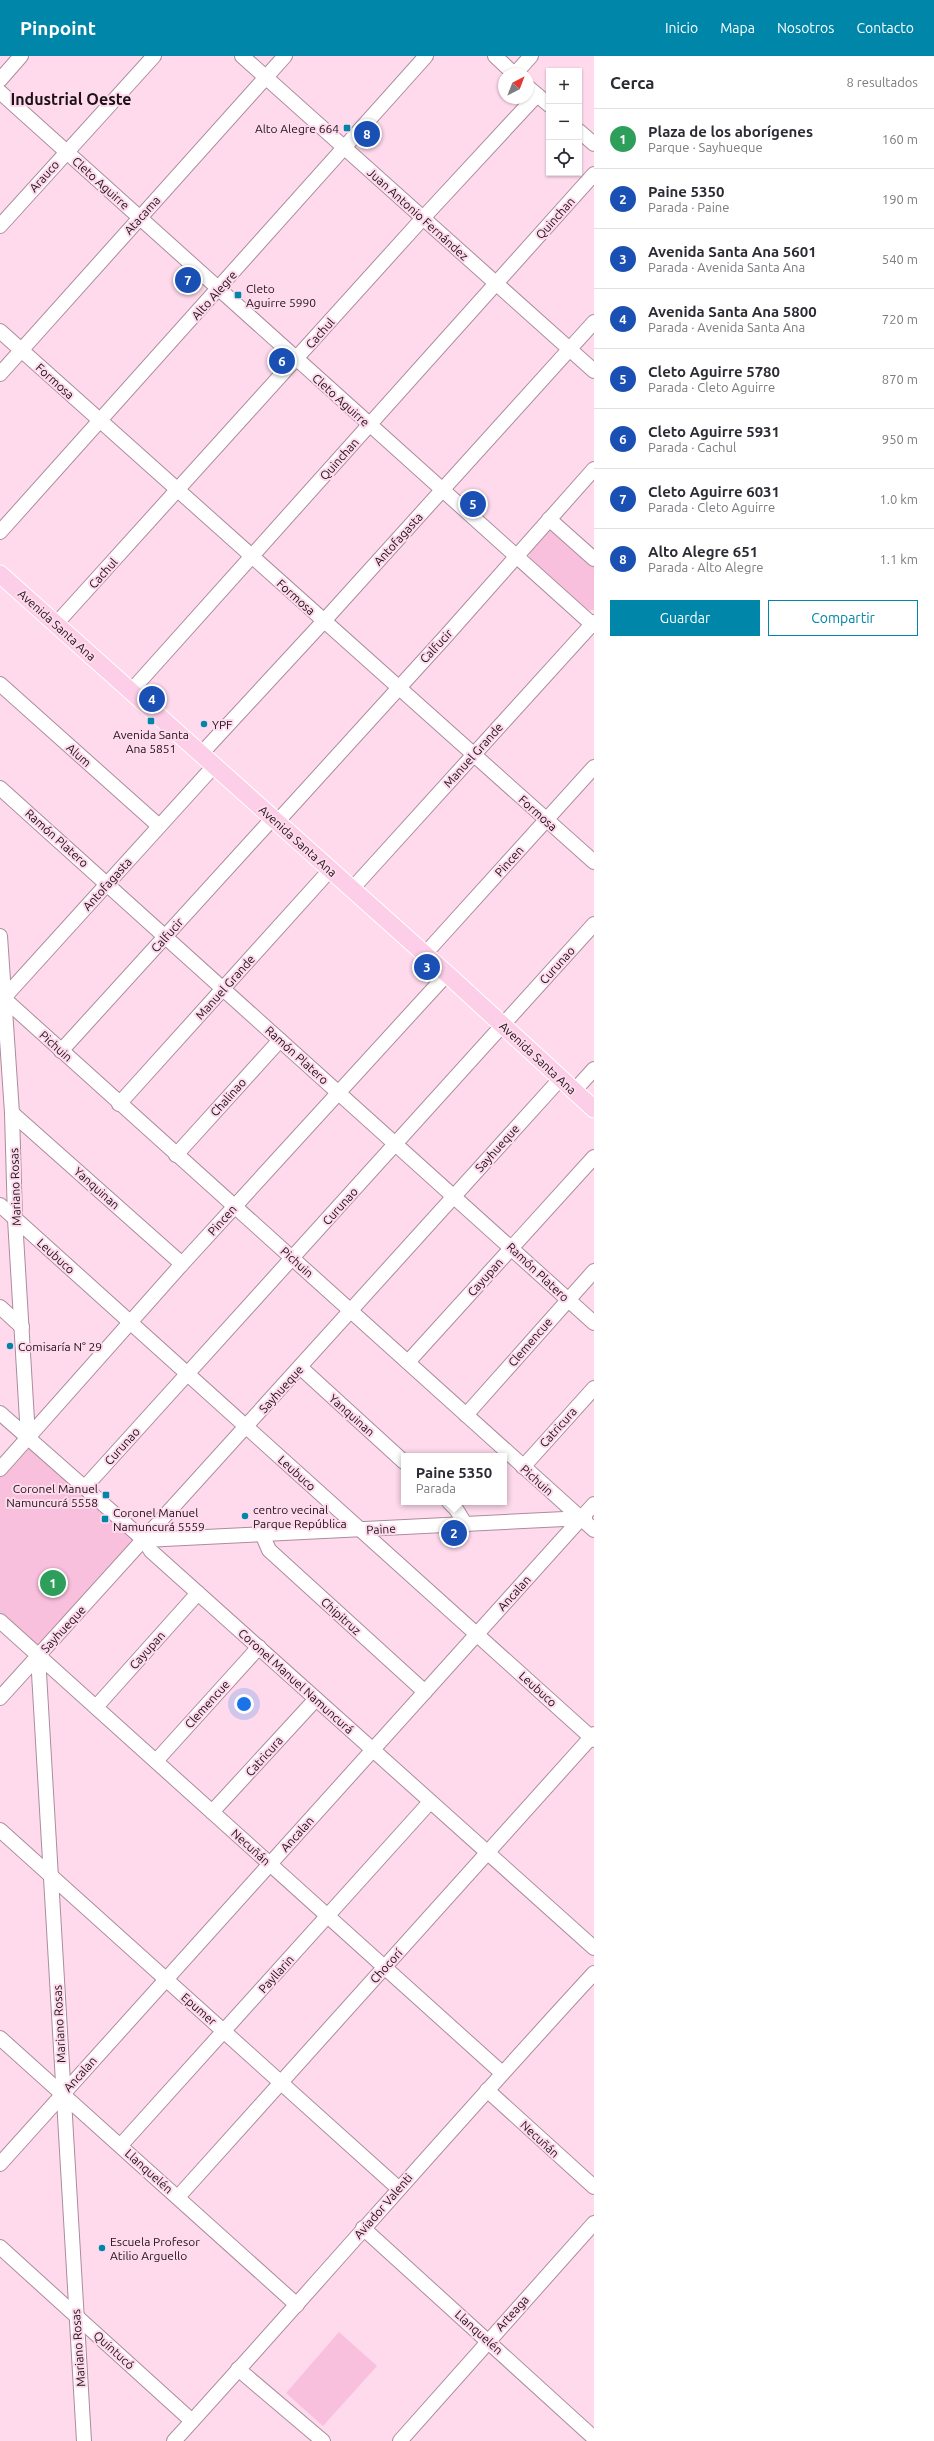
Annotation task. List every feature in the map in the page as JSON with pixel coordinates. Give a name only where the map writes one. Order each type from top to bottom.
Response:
[{"type":"main road","name":"Avenida Santa Ana","points":[[0,574],[447,974],[594,1109]]},
{"type":"street","points":[[0,80],[21,56]]},
{"type":"street","name":"Arauco","points":[[0,226],[154,56]]},
{"type":"street","name":"Juan Antonio Fernández","points":[[242,56],[594,371]]},
{"type":"street","name":"Atacama","points":[[0,374],[285,56]]},
{"type":"street","name":"Alto Alegre","points":[[0,532],[345,149],[426,56]]},
{"type":"street","points":[[495,56],[508,68]]},
{"type":"street","points":[[520,68],[531,56]]},
{"type":"street","name":"Cleto Aguirre","points":[[0,92],[296,360],[593,624]]},
{"type":"street","points":[[534,92],[548,104]]},
{"type":"street","name":"Cachul","points":[[56,624],[296,360],[423,218],[522,104]]},
{"type":"street","points":[[582,134],[594,144]]},
{"type":"street","name":"Quinchan","points":[[131,691],[594,174]]},
{"type":"street","name":"Antofagasta","points":[[201,754],[323,622],[594,322]]},
{"type":"street","name":"Formosa","points":[[0,331],[252,556],[323,622],[594,862]]},
{"type":"street","name":"Calfucir","points":[[61,1051],[165,936],[446,636],[594,469]]},
{"type":"street","points":[[549,520],[594,559]]},
{"type":"street","name":"Manuel Grande","points":[[352,889],[593,624]]},
{"type":"street","name":"Alum","points":[[0,684],[159,826]]},
{"type":"street","name":"Antofagasta","points":[[1,999],[214,766]]},
{"type":"street","name":"Pincen","points":[[424,954],[594,767]]},
{"type":"street","name":"Ramón Platero","points":[[0,788],[224,988],[453,1196],[512,1247],[594,1323]]},
{"type":"street","name":"Manuel Grande","points":[[119,1104],[330,870]]},
{"type":"street","name":"Curunao","points":[[85,1487],[594,924]]},
{"type":"street","name":"Mariano Rosas","points":[[0,936],[1,999],[12,1112],[15,1219],[28,1437]]},
{"type":"street","name":"Pincen","points":[[0,1469],[182,1264],[447,974]]},
{"type":"street","name":"Pichuin","points":[[1,999],[351,1310],[523,1467],[588,1518],[594,1530]]},
{"type":"street","name":"Chalinao","points":[[176,1155],[280,1040]]},
{"type":"street","points":[[574,1091],[594,1069]]},
{"type":"street","name":"Sayhueque","points":[[0,1698],[300,1368],[560,1078]]},
{"type":"street","name":"Yanquinan","points":[[12,1112],[182,1264]]},
{"type":"street","name":"Cayupan","points":[[408,1362],[594,1157]]},
{"type":"street","name":"Leubuco","points":[[0,1205],[187,1375],[593,1737]]},
{"type":"street","name":"Clemencue","points":[[466,1415],[594,1270]]},
{"type":"street","points":[[0,1307],[22,1327]]},
{"type":"street","name":"Yanquinan","points":[[300,1368],[401,1459]]},
{"type":"street","name":"Catricura","points":[[523,1467],[594,1388]]},
{"type":"street","name":"Coronel Manuel Namuncurá","points":[[0,1413],[144,1540],[151,1551],[594,1948]]},
{"type":"street","name":"Ancalan","points":[[0,2164],[476,1634],[588,1518],[594,1504]]},
{"type":"street","points":[[452,1505],[466,1525]]},
{"type":"street","name":"Paine","points":[[144,1540],[263,1536],[588,1518]]},
{"type":"street","name":"Chipitruz","points":[[263,1536],[270,1550],[425,1692]]},
{"type":"street","name":"Cayupan","points":[[96,1707],[198,1593]]},
{"type":"street","name":"Necuñán","points":[[0,1620],[38,1656],[502,2073]]},
{"type":"street","name":"Clemencue","points":[[156,1761],[259,1647]]},
{"type":"street","name":"Mariano Rosas","points":[[38,1656],[52,1876],[62,2094],[84,2441]]},
{"type":"street","name":"Catricura","points":[[212,1812],[316,1699]]},
{"type":"street","name":"Chocorí","points":[[178,2197],[593,1737]]},
{"type":"street","name":"Payllarin","points":[[121,2145],[430,1802]]},
{"type":"street","name":"Epumer","points":[[0,1830],[398,2188]]},
{"type":"street","name":"Aviador Valenti","points":[[174,2441],[297,2305],[398,2188],[594,1973]]},
{"type":"street","name":"Llanquelén","points":[[0,2038],[121,2145],[297,2305]]},
{"type":"street","name":"Necuñán","points":[[487,2090],[594,2187]]},
{"type":"street","name":"Arteaga","points":[[400,2441],[488,2340],[594,2223]]},
{"type":"street","name":"Llanquelén","points":[[364,2228],[594,2438]]},
{"type":"street","name":"Quintucó","points":[[0,2247],[192,2421]]},
{"type":"street","points":[[238,2369],[323,2441]]},
{"type":"shaded area","points":[[546,532],[556,532],[594,566],[594,610],[588,610],[530,559],[529,552]]},
{"type":"shaded area","points":[[28,1437],[144,1540],[38,1656],[0,1621],[0,1469]]},
{"type":"shaded area","points":[[339,2332],[377,2366],[323,2426],[286,2393]]},
{"type":"place","name":"Alto Alegre 664","points":[[347,128]]},
{"type":"place","name":"Alto Alegre 651","points":[[367,134]]},
{"type":"place","name":"Cleto Aguirre 6031","points":[[188,280]]},
{"type":"place","name":"Cleto Aguirre 5990","points":[[238,295]]},
{"type":"place","name":"Cleto Aguirre 5931","points":[[282,361]]},
{"type":"place","name":"Cleto Aguirre 5780","points":[[473,504]]},
{"type":"place","name":"Avenida Santa Ana 5800","points":[[152,699]]},
{"type":"place","name":"Avenida Santa Ana 5851","points":[[151,721]]},
{"type":"place","name":"YPF","points":[[204,724]]},
{"type":"place","name":"Avenida Santa Ana 5601","points":[[427,967]]},
{"type":"place","name":"Comisaría N° 29","points":[[10,1346]]},
{"type":"place","name":"Coronel Manuel Namuncurá 5558","points":[[106,1495]]},
{"type":"place","name":"centro vecinal Parque República","points":[[245,1516]]},
{"type":"place","name":"Coronel Manuel Namuncurá 5559","points":[[105,1519]]},
{"type":"place","name":"Paine 5350","points":[[454,1533]]},
{"type":"place","name":"Plaza de los aborígenes","points":[[53,1583]]},
{"type":"place","name":"Escuela Profesor Atilio Arguello","points":[[102,2248]]},
{"type":"district","name":"Industrial Oeste","points":[[71,99]]}]
